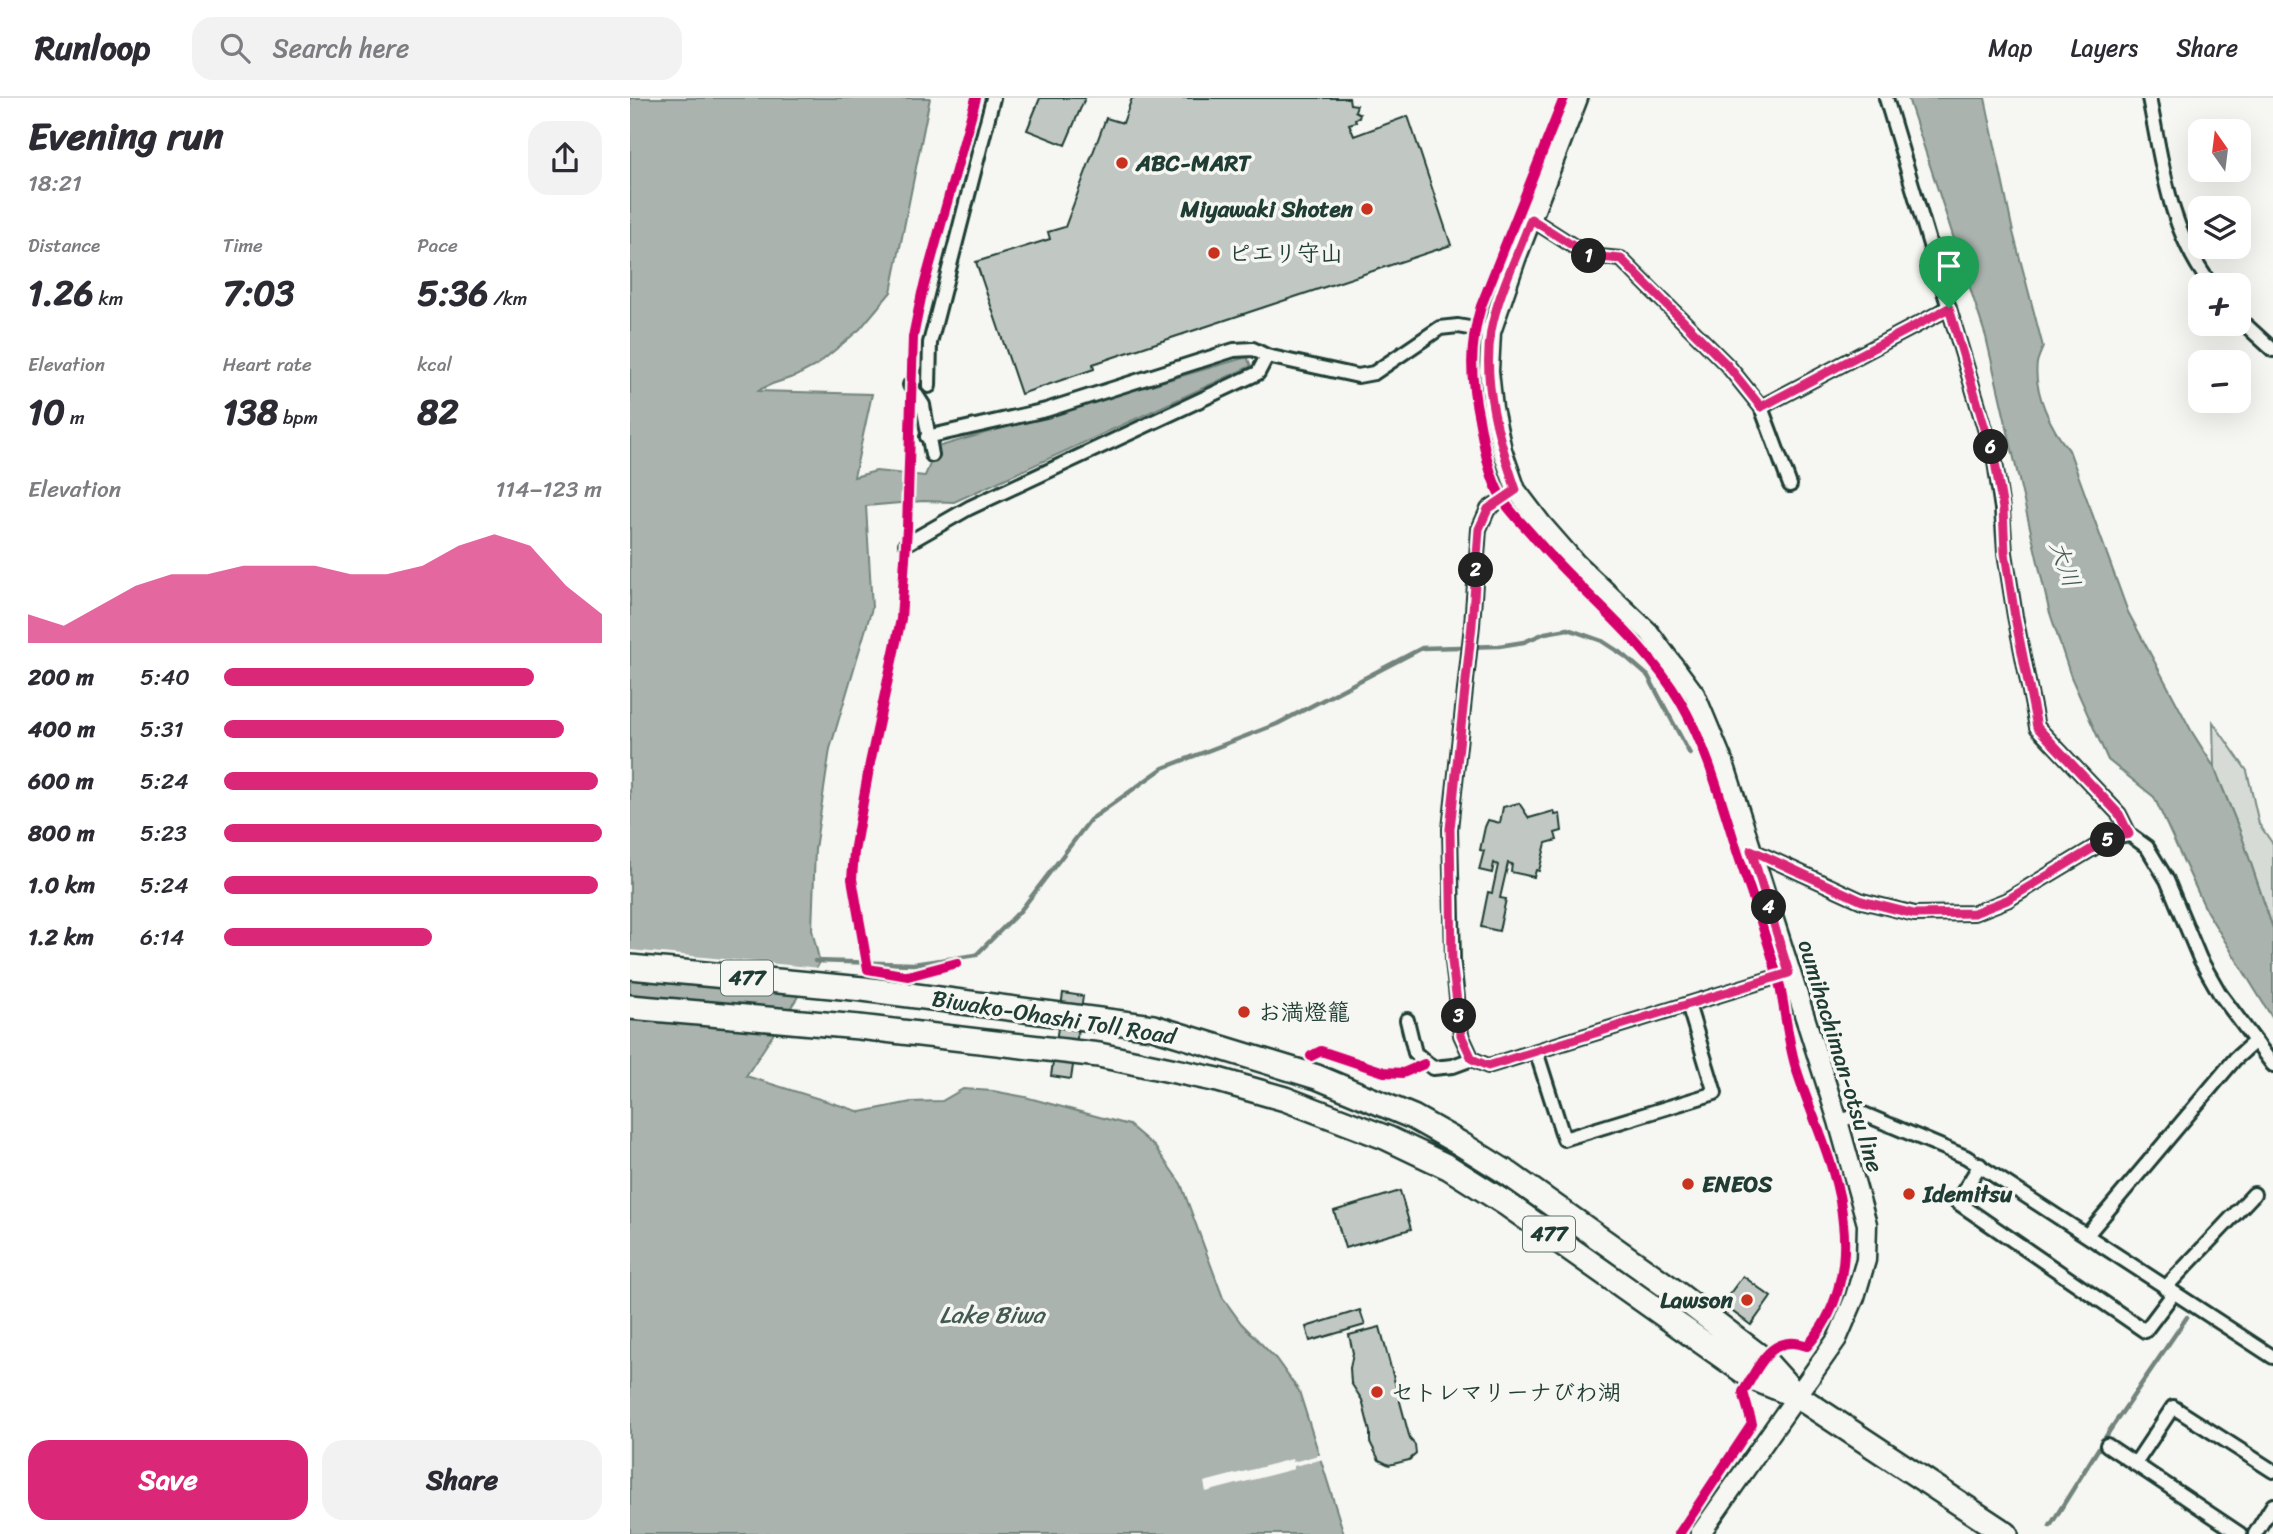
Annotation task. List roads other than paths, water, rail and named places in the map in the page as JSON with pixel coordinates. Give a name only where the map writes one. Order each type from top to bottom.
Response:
[{"type":"highway","name":"Biwako-Ohashi Toll Road","points":[[630,967],[863,989],[1153,1027],[1317,1077],[1375,1099],[1461,1143],[1557,1207],[1671,1289],[1764,1360],[1797,1396]]},
{"type":"highway","name":"Biwako-Ohashi Toll Road","points":[[630,1007],[859,1027],[1099,1055],[1218,1080],[1323,1112],[1448,1167],[1508,1205],[1753,1378],[1797,1396]]},
{"type":"highway","name":"477","points":[[1797,1396],[2006,1534]]},
{"type":"main road","name":"oumihachiman-otsu line","points":[[1578,98],[1491,332],[1489,371],[1502,450],[1516,490],[1541,523],[1576,563],[1649,632],[1695,694],[1726,766],[1789,973],[1838,1121],[1867,1224],[1866,1260],[1855,1297],[1837,1339],[1700,1534]]},
{"type":"street","points":[[929,386],[930,343],[992,98]]},
{"type":"street","points":[[1886,98],[1995,462],[2011,591],[2037,727],[2119,814],[2129,834],[2147,847],[2167,880],[2200,959],[2220,994],[2273,1065]]},
{"type":"street","points":[[2149,98],[2168,192],[2179,230],[2187,251],[2203,273]]},
{"type":"street","points":[[1531,219],[1589,256],[1621,259],[1728,366],[1761,407],[1790,485]]},
{"type":"street","points":[[1761,407],[1949,308]]},
{"type":"street","points":[[927,437],[1046,410],[1234,350],[1253,349],[1267,356],[1358,376],[1374,373],[1440,328],[1458,326],[1491,332]]},
{"type":"street","points":[[2251,330],[2273,351]]},
{"type":"street","points":[[906,544],[969,508],[1258,373],[1267,356]]},
{"type":"street","points":[[911,385],[923,405],[932,455]]},
{"type":"street","points":[[1516,490],[1488,509],[1479,529],[1472,625],[1450,829],[1452,961],[1461,1035],[1472,1059],[1488,1066],[1789,973]]},
{"type":"street","points":[[1751,850],[1862,901],[1914,914],[1974,913],[2007,900],[2110,838],[2129,834]]},
{"type":"street","points":[[1536,1051],[1564,1139],[1715,1093],[1688,1004]]},
{"type":"street","points":[[1407,1020],[1415,1053],[1433,1068],[1453,1066],[1472,1059]]},
{"type":"street","points":[[2087,1235],[2235,1059],[2254,1042]]},
{"type":"street","points":[[1838,1121],[1864,1114],[1966,1157],[2273,1357]]},
{"type":"street","points":[[1980,1165],[1957,1202],[2145,1331],[2169,1291],[2255,1194]]},
{"type":"street","points":[[2135,1464],[2173,1407],[2273,1471]]},
{"type":"street","points":[[2107,1445],[2240,1534]]},
{"type":"street","points":[[2255,1534],[2273,1505]]},
{"type":"water","name":"Lake Biwa","points":[[630,98],[930,98],[891,292],[860,329],[817,365],[757,391],[872,394],[854,477],[876,471],[925,476],[937,447],[1247,357],[1251,366],[954,502],[923,501],[866,506],[872,608],[830,749],[815,849],[812,930],[819,959],[818,966],[746,1076],[861,1112],[911,1102],[942,1101],[963,1089],[1025,1097],[1129,1125],[1155,1147],[1181,1184],[1223,1298],[1241,1323],[1276,1359],[1299,1391],[1344,1534],[630,1534]]},
{"type":"water","name":"大川","points":[[1908,98],[1985,98],[2013,232],[2043,347],[2036,374],[2041,397],[2050,421],[2069,450],[2128,612],[2192,732],[2214,767],[2240,831],[2273,929],[2273,1019],[2207,912],[2154,797],[2108,760],[2071,677],[2049,610],[1986,337]]},
{"type":"waterway","points":[[815,961],[913,964],[976,955],[1021,910],[1090,820],[1163,768],[1277,724],[1422,648],[1499,646],[1568,629],[1602,641],[1648,676],[1690,754]]},
{"type":"waterway","points":[[2050,1526],[2110,1430],[2187,1317]]},
{"type":"place","name":"ABC-MART","points":[[1122,163]]},
{"type":"place","name":"Miyawaki Shoten","points":[[1367,209]]},
{"type":"place","name":"ピエリ守山","points":[[1214,253]]},
{"type":"place","name":"お満燈籠","points":[[1244,1012]]},
{"type":"place","name":"ENEOS","points":[[1688,1184]]},
{"type":"place","name":"Idemitsu","points":[[1909,1194]]},
{"type":"place","name":"Lawson","points":[[1747,1300]]},
{"type":"place","name":"セトレマリーナびわ湖","points":[[1377,1392]]}]
